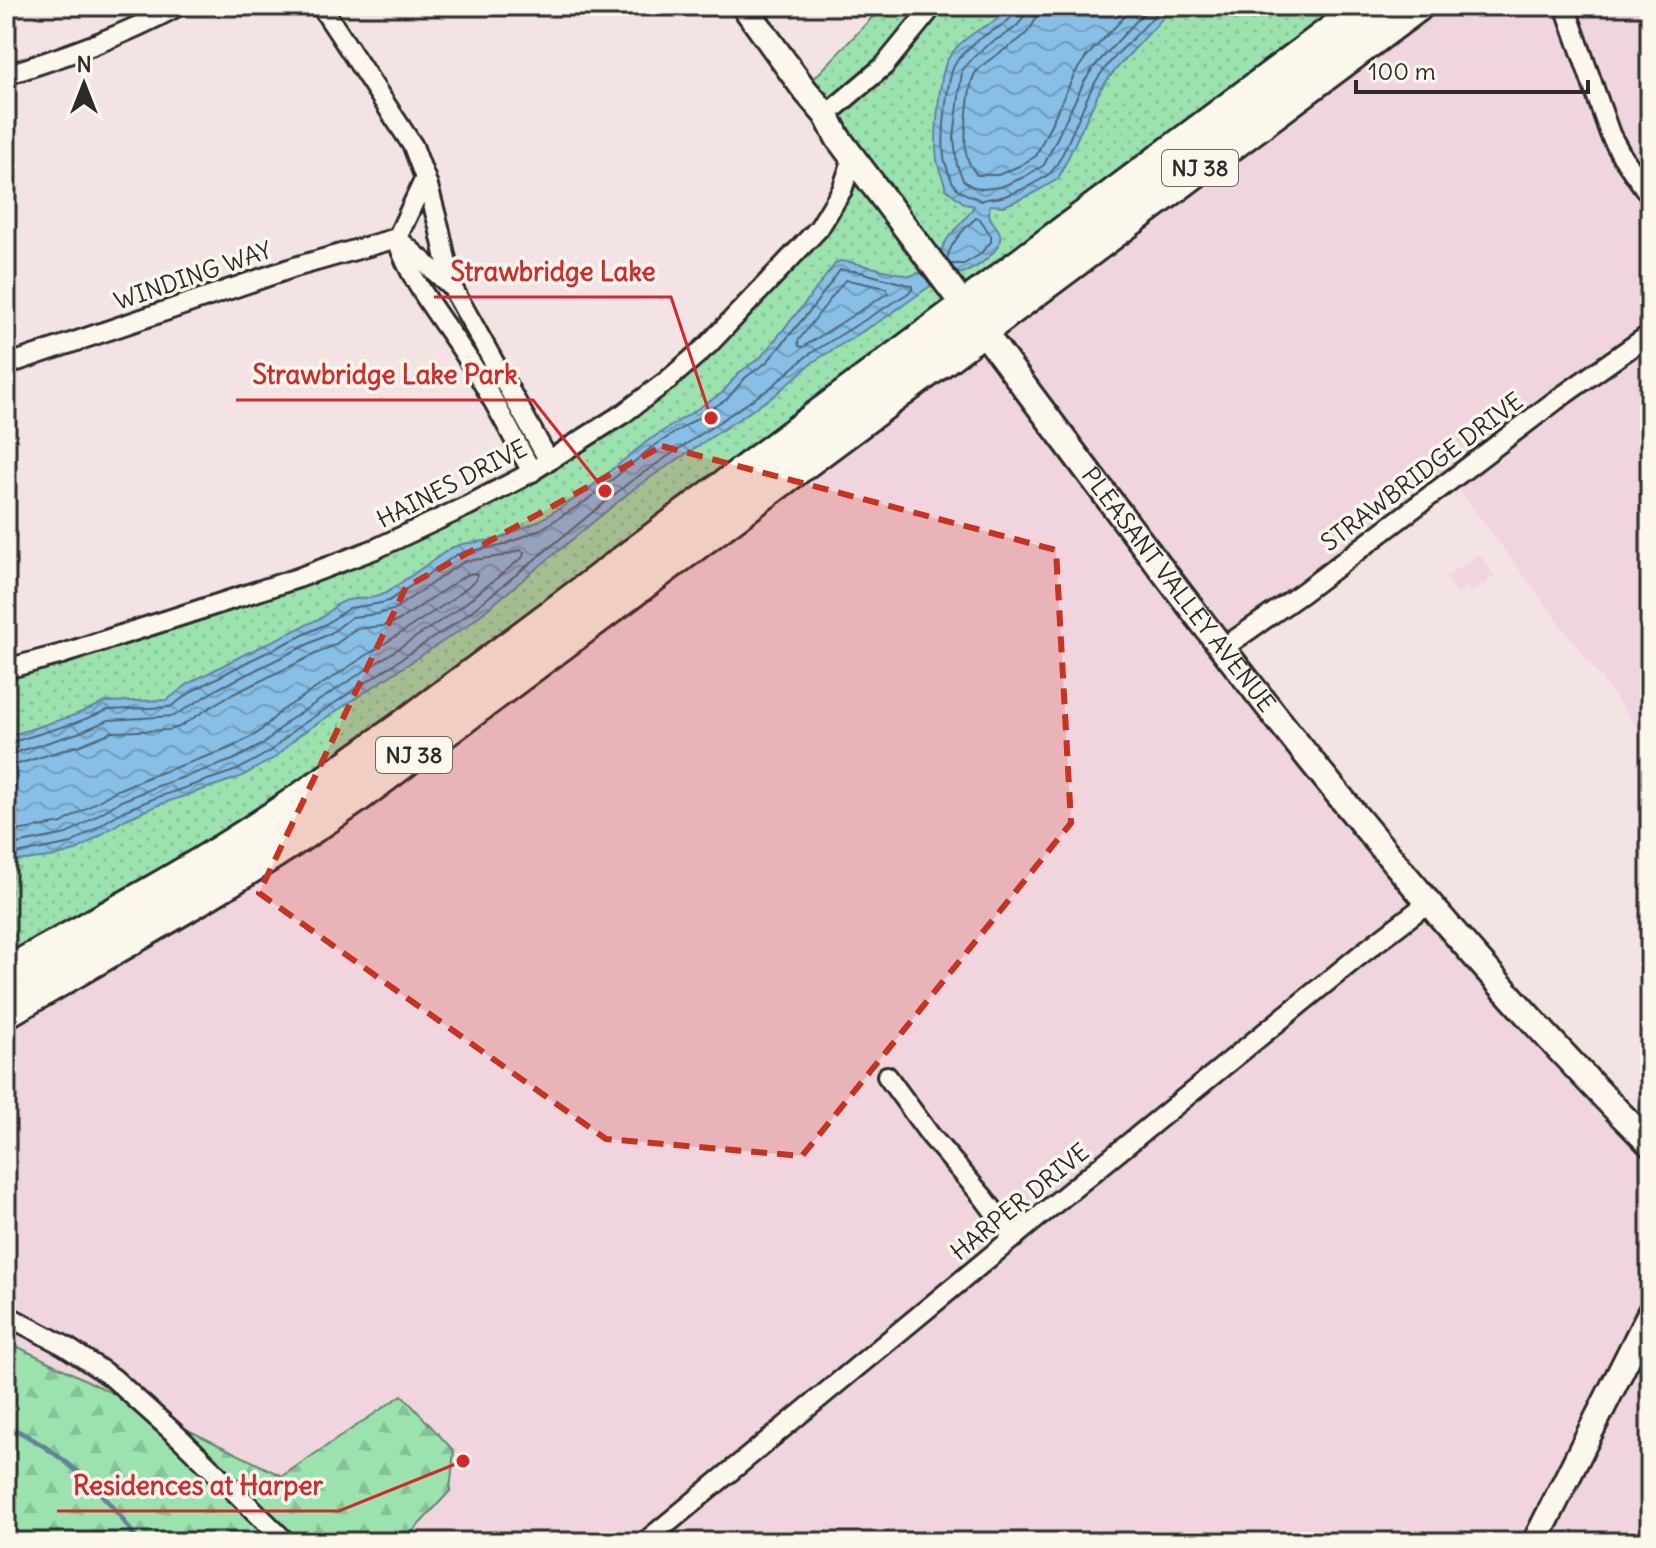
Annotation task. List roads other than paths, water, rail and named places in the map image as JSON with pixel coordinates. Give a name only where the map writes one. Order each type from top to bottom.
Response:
[{"type":"highway","name":"NJ 38","points":[[6,974],[188,872],[301,800],[415,719],[1367,6]]},
{"type":"highway","name":"NJ 38","points":[[6,1011],[206,895],[342,807],[966,307],[1416,6]]},
{"type":"street","points":[[6,75],[130,31],[178,6]]},
{"type":"street","points":[[321,6],[413,146],[439,227],[452,287],[549,461]]},
{"type":"street","name":"PLEASANT VALLEY AVENUE","points":[[744,6],[826,115],[853,158],[1322,775],[1534,1021],[1650,1144]]},
{"type":"street","points":[[826,115],[884,66],[933,6]]},
{"type":"street","points":[[1565,6],[1610,134],[1650,196]]},
{"type":"street","name":"HAINES DRIVE","points":[[6,669],[162,622],[349,559],[467,506],[532,472],[639,403],[708,345],[819,228],[842,190],[853,158]]},
{"type":"street","points":[[425,178],[397,238],[400,251],[416,282],[483,383],[532,472]]},
{"type":"street","points":[[397,238],[452,287]]},
{"type":"street","name":"WINDING WAY","points":[[6,365],[295,267],[397,238]]},
{"type":"street","name":"STRAWBRIDGE DRIVE","points":[[1223,648],[1302,593],[1555,401],[1650,334]]},
{"type":"street","name":"HARPER DRIVE","points":[[645,1542],[1360,955],[1429,902]]},
{"type":"street","points":[[887,1076],[930,1135],[1014,1238]]},
{"type":"street","points":[[1535,1542],[1650,1313]]},
{"type":"street","points":[[6,1315],[65,1346],[124,1388],[286,1542]]},
{"type":"water","points":[[1017,6],[1172,6],[1100,90],[1058,179],[1004,206],[990,205],[989,215],[1000,234],[1000,240],[993,253],[981,264],[968,271],[950,272],[888,316],[813,362],[775,395],[636,487],[468,625],[298,736],[276,757],[240,777],[126,819],[75,851],[6,865],[6,737],[106,702],[167,700],[191,682],[323,617],[336,605],[386,593],[451,548],[499,539],[537,522],[581,495],[646,442],[722,393],[740,372],[761,357],[835,264],[849,262],[910,276],[939,258],[945,242],[974,206],[965,204],[946,189],[938,163],[937,123],[945,67],[951,55],[967,39]]},
{"type":"waterway","points":[[6,1425],[45,1447],[81,1474],[112,1506],[138,1542]]},
{"type":"place","name":"Strawbridge Lake","points":[[711,418]]},
{"type":"place","name":"Strawbridge Lake Park","points":[[605,491]]},
{"type":"place","name":"Residences at Harper","points":[[463,1461]]}]
